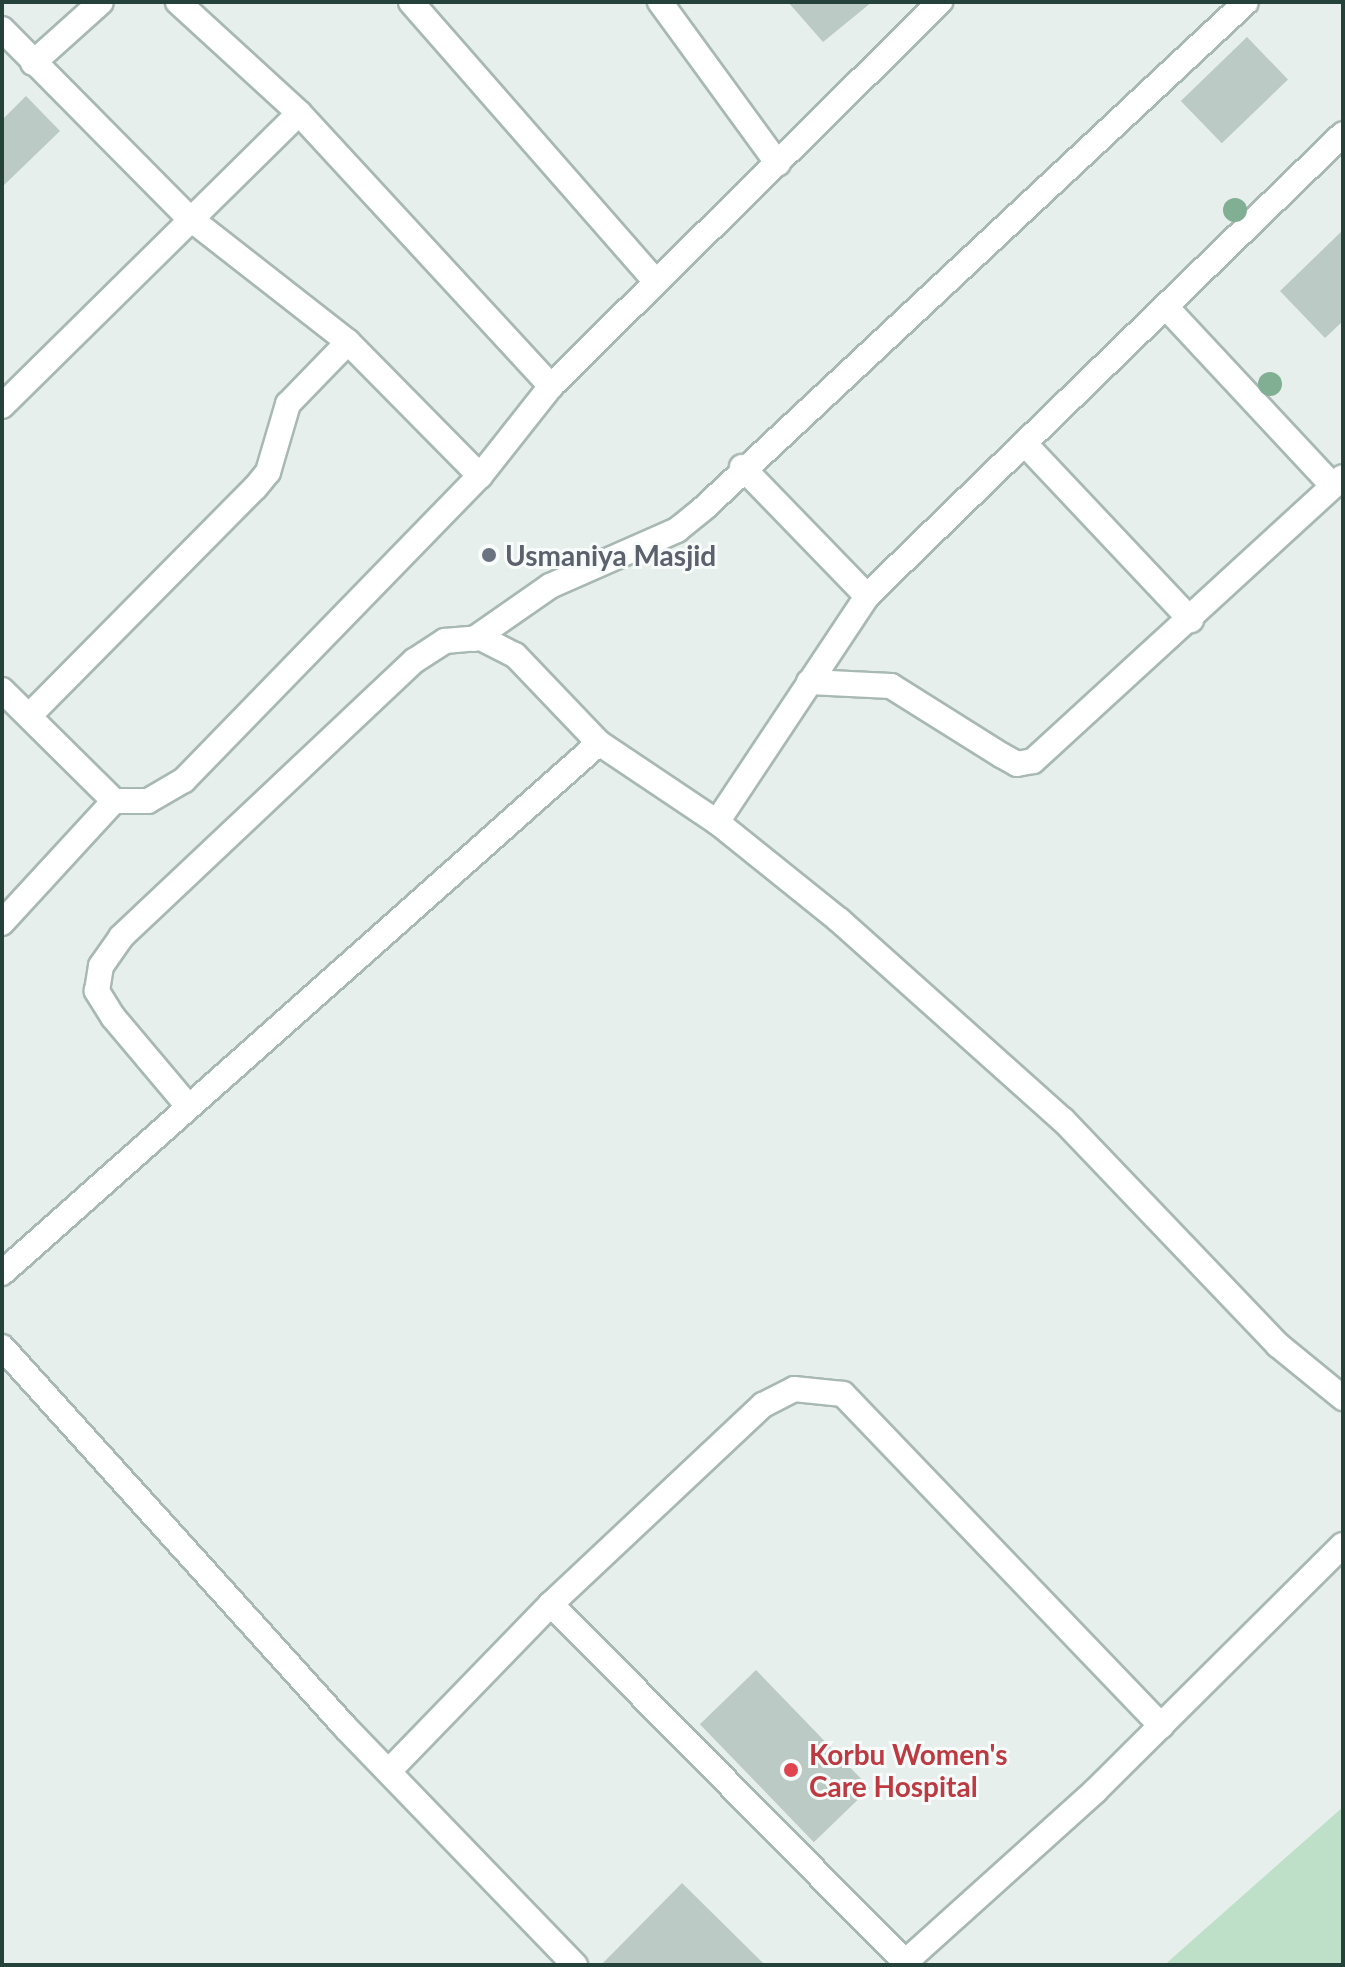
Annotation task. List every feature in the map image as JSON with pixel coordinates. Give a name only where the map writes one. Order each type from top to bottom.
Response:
[{"type":"street","points":[[33,63],[101,2]]},
{"type":"street","points":[[178,2],[299,113],[551,386]]},
{"type":"street","points":[[411,2],[656,282]]},
{"type":"street","points":[[660,2],[778,164]]},
{"type":"street","points":[[2,690],[114,801],[148,801],[184,780],[480,476],[551,386],[940,2]]},
{"type":"street","points":[[474,639],[550,586],[677,530],[1241,3]]},
{"type":"street","points":[[6,40],[187,216],[348,342],[480,476]]},
{"type":"street","points":[[2,406],[187,216],[299,113]]},
{"type":"street","points":[[717,822],[867,596],[1343,134]]},
{"type":"street","points":[[809,682],[891,686],[1017,764],[1052,748],[1338,482],[1167,308]]},
{"type":"street","points":[[29,716],[255,488],[268,472],[288,404],[348,342]]},
{"type":"street","points":[[1025,444],[1191,620]]},
{"type":"street","points":[[742,467],[867,596]]},
{"type":"street","points":[[188,1106],[113,1017],[97,991],[101,966],[121,937],[414,661],[445,641],[474,639],[515,655],[599,743],[717,822],[839,920],[1063,1120],[1278,1345],[1343,1398]]},
{"type":"street","points":[[2,1273],[599,743]]},
{"type":"street","points":[[2,923],[114,801]]},
{"type":"street","points":[[2,1347],[389,1771],[575,1965]]},
{"type":"street","points":[[389,1771],[551,1604],[763,1405],[794,1389],[843,1394],[1161,1726]]},
{"type":"street","points":[[551,1604],[904,1964],[1161,1726],[1343,1545]]},
{"type":"green space","points":[[1343,1807],[1343,1965],[1165,1965],[1170,1960]]},
{"type":"building","points":[[788,2],[872,2],[823,42]]},
{"type":"building","points":[[1247,37],[1288,79],[1222,143],[1181,101]]},
{"type":"building","points":[[26,96],[60,131],[2,187],[2,120]]},
{"type":"building","points":[[1343,230],[1343,321],[1325,338],[1280,291]]},
{"type":"building","points":[[756,1670],[870,1788],[814,1842],[700,1724]]},
{"type":"building","points":[[682,1883],[765,1965],[601,1965]]},
{"type":"place","name":"Usmaniya Masjid","points":[[489,555]]},
{"type":"place","name":"Korbu Women's Care Hospital","points":[[791,1770]]}]
